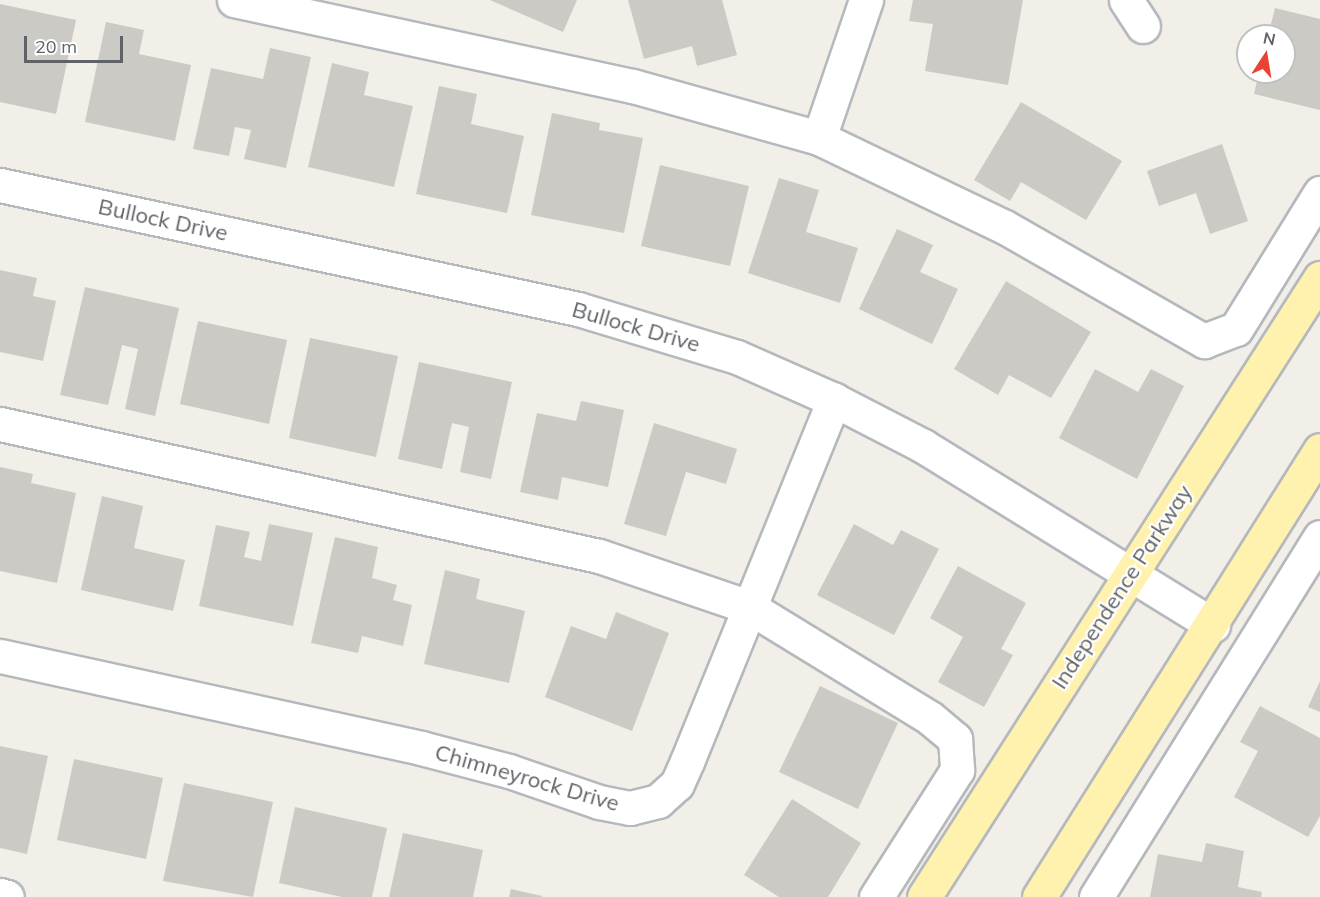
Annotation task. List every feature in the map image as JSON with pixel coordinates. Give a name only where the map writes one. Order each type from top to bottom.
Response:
[{"type":"main road","name":"Independence Parkway","points":[[924,897],[1320,278]]},
{"type":"main road","points":[[1039,897],[1213,625],[1320,450]]},
{"type":"street","points":[[234,0],[340,11],[633,86],[819,138],[1003,226],[1204,340],[1236,329],[1320,193]]},
{"type":"street","points":[[819,138],[866,0]]},
{"type":"street","name":"Bullock Drive","points":[[0,185],[578,309],[737,357],[834,400],[923,446],[1132,572],[1213,625]]},
{"type":"street","name":"Chimneyrock Drive","points":[[0,656],[421,748],[630,808],[658,801],[677,784],[834,400]]},
{"type":"street","points":[[0,424],[599,556],[749,607],[930,718],[955,740],[957,770],[876,897]]},
{"type":"street","points":[[1096,897],[1320,537]]},
{"type":"street","points":[[0,895],[7,897]]},
{"type":"building","points":[[490,0],[577,0],[563,32]]},
{"type":"building","points":[[628,0],[722,0],[737,55],[697,66],[692,46],[644,59]]},
{"type":"building","points":[[913,0],[1023,0],[1008,85],[925,71],[933,24],[909,21]]},
{"type":"building","points":[[0,4],[76,20],[56,114],[0,102]]},
{"type":"building","points":[[1275,8],[1320,19],[1320,110],[1254,94],[1256,84],[1296,84],[1296,24],[1271,24]]},
{"type":"building","points":[[106,22],[144,30],[139,54],[191,65],[175,141],[85,122]]},
{"type":"building","points":[[270,48],[311,57],[286,168],[244,159],[251,130],[235,127],[229,156],[193,149],[211,68],[263,79]]},
{"type":"building","points":[[332,63],[369,72],[364,95],[413,106],[394,187],[308,167]]},
{"type":"building","points":[[439,86],[477,94],[471,124],[524,136],[507,213],[416,194]]},
{"type":"building","points":[[1021,102],[1122,161],[1086,220],[1021,182],[1010,201],[974,180]]},
{"type":"building","points":[[552,113],[600,123],[599,130],[643,138],[624,233],[531,215]]},
{"type":"building","points":[[1222,144],[1248,221],[1210,234],[1196,193],[1159,206],[1147,171]]},
{"type":"building","points":[[660,165],[749,186],[730,266],[641,246]]},
{"type":"building","points":[[779,178],[819,190],[806,232],[858,248],[840,303],[748,273]]},
{"type":"building","points":[[897,229],[933,245],[920,272],[958,289],[932,344],[859,309]]},
{"type":"building","points":[[0,270],[37,278],[33,296],[56,301],[43,361],[0,352]]},
{"type":"building","points":[[1006,281],[1091,332],[1051,398],[1009,375],[998,395],[954,369]]},
{"type":"building","points":[[85,287],[179,308],[155,416],[125,409],[138,349],[122,345],[108,405],[60,395]]},
{"type":"building","points":[[198,321],[287,340],[269,424],[180,404]]},
{"type":"building","points":[[310,338],[398,356],[376,457],[289,438]]},
{"type":"building","points":[[419,362],[512,382],[491,479],[460,472],[469,427],[452,423],[442,469],[398,459]]},
{"type":"building","points":[[1095,369],[1138,392],[1151,369],[1184,386],[1137,479],[1059,438]]},
{"type":"building","points":[[581,401],[624,410],[608,487],[562,477],[558,500],[520,492],[537,413],[576,421]]},
{"type":"building","points":[[654,423],[737,449],[726,484],[686,472],[666,536],[624,524]]},
{"type":"building","points":[[0,467],[33,474],[31,483],[76,493],[57,583],[0,571]]},
{"type":"building","points":[[102,496],[143,506],[134,548],[185,560],[173,611],[81,590]]},
{"type":"building","points":[[269,524],[313,533],[293,626],[199,606],[216,525],[250,532],[244,557],[261,561]]},
{"type":"building","points":[[854,524],[893,545],[901,530],[939,549],[894,635],[817,595]]},
{"type":"building","points":[[335,537],[378,547],[372,578],[397,585],[393,600],[412,605],[403,646],[362,636],[358,653],[311,643]]},
{"type":"building","points":[[958,566],[1026,603],[1001,649],[1013,655],[984,707],[938,682],[963,637],[930,618]]},
{"type":"building","points":[[445,570],[480,579],[476,599],[525,611],[509,683],[424,664]]},
{"type":"building","points":[[616,612],[669,633],[632,731],[545,697],[571,626],[606,639]]},
{"type":"building","points":[[1320,681],[1320,712],[1308,707]]},
{"type":"building","points":[[820,686],[898,723],[858,809],[779,772]]},
{"type":"building","points":[[1260,706],[1320,738],[1320,816],[1308,837],[1234,797],[1258,751],[1240,742]]},
{"type":"building","points":[[0,746],[48,756],[27,854],[0,848]]},
{"type":"building","points":[[74,759],[163,778],[146,859],[57,840]]},
{"type":"building","points":[[184,783],[273,802],[253,897],[163,881]]},
{"type":"building","points":[[792,799],[861,843],[828,897],[779,897],[744,875]]},
{"type":"building","points":[[295,807],[387,828],[372,897],[342,897],[279,883]]},
{"type":"building","points":[[403,833],[483,850],[473,897],[389,897]]},
{"type":"building","points":[[1206,843],[1244,851],[1238,887],[1262,892],[1261,897],[1150,897],[1158,854],[1202,862]]},
{"type":"building","points":[[511,889],[542,896],[542,897],[509,897]]}]
